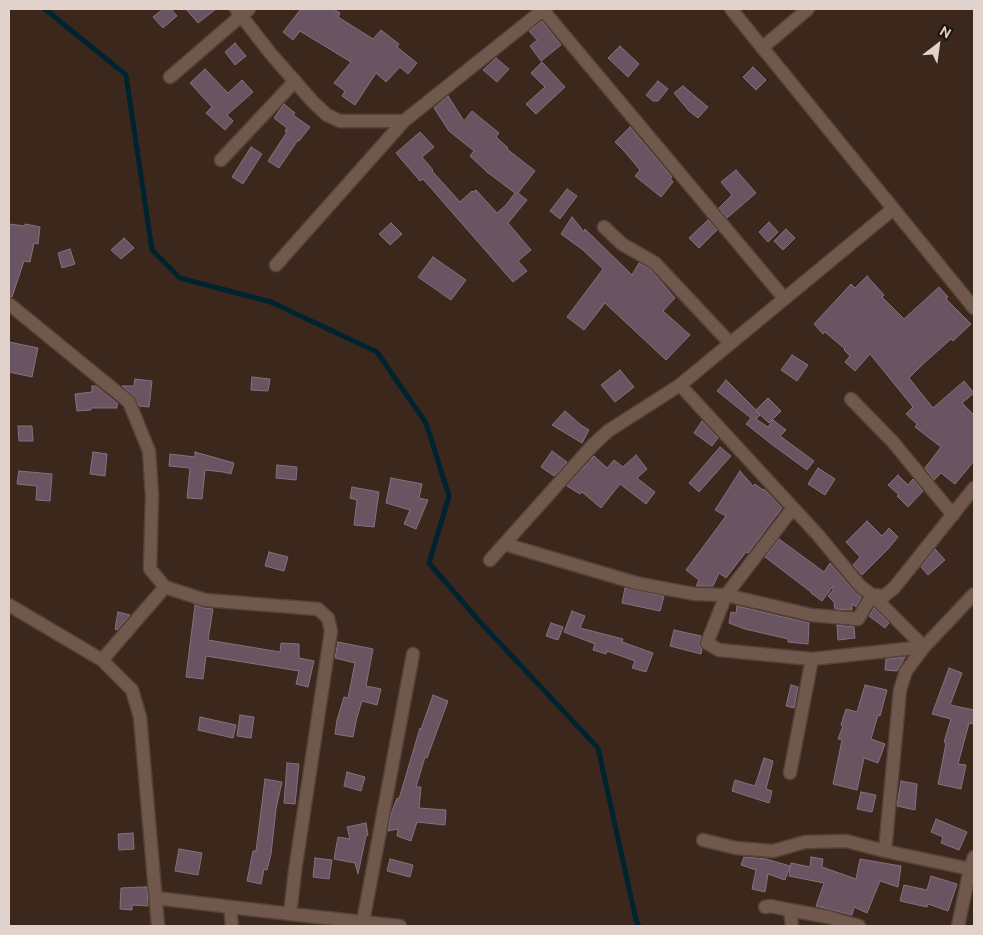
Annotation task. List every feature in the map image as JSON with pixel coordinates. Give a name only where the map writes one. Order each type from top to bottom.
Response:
[{"type":"street","points":[[276,266],[404,121],[542,9],[784,298]]},
{"type":"street","points":[[731,9],[974,308]]},
{"type":"street","points":[[762,48],[808,9]]},
{"type":"street","points":[[170,77],[242,11],[271,54],[326,115],[340,121],[404,121]]},
{"type":"street","points":[[221,160],[294,81]]},
{"type":"street","points":[[490,560],[592,446],[608,431],[680,384],[893,209]]},
{"type":"street","points":[[604,226],[622,244],[654,263],[730,342]]},
{"type":"street","points":[[9,304],[129,402],[149,451],[152,496],[150,569],[165,587],[205,600],[318,609],[328,618],[331,631],[290,914]]},
{"type":"street","points":[[680,384],[818,535],[860,586],[872,595],[924,647]]},
{"type":"street","points":[[851,399],[893,442],[953,515]]},
{"type":"street","points":[[872,595],[884,596],[894,588],[974,488]]},
{"type":"street","points":[[793,508],[726,595],[707,643],[719,650],[812,659],[924,647]]},
{"type":"street","points":[[504,544],[636,583],[694,594],[726,595],[811,615],[858,619],[872,595]]},
{"type":"street","points":[[102,660],[165,587]]},
{"type":"street","points":[[884,852],[900,690],[906,671],[924,647],[974,594]]},
{"type":"street","points":[[9,605],[102,660],[132,690],[140,717],[158,926]]},
{"type":"street","points":[[363,922],[413,654]]},
{"type":"street","points":[[790,773],[812,659]]},
{"type":"street","points":[[703,840],[736,848],[773,851],[805,842],[846,841],[884,852],[972,863],[958,926]]},
{"type":"street","points":[[156,898],[400,926]]},
{"type":"street","points":[[765,907],[770,906],[828,917],[859,926]]},
{"type":"street","points":[[230,907],[232,926]]},
{"type":"street","points":[[790,910],[792,926]]},
{"type":"building","points":[[163,9],[171,9],[177,16],[163,28],[153,17]]},
{"type":"building","points":[[186,9],[216,9],[198,23]]},
{"type":"building","points":[[301,9],[333,9],[340,13],[338,17],[373,39],[381,30],[399,44],[397,47],[417,63],[408,74],[400,67],[386,82],[376,73],[355,105],[342,96],[345,91],[334,83],[351,62],[300,31],[293,40],[283,32]]},
{"type":"building","points":[[542,21],[561,45],[541,61],[530,46],[537,40],[529,31]]},
{"type":"building","points":[[235,43],[246,56],[235,65],[225,52]]},
{"type":"building","points":[[620,46],[639,64],[628,77],[608,58]]},
{"type":"building","points":[[496,58],[509,69],[497,82],[483,70]]},
{"type":"building","points":[[542,62],[565,87],[536,114],[526,104],[545,87],[531,73]]},
{"type":"building","points":[[753,67],[766,80],[756,90],[743,77]]},
{"type":"building","points":[[205,69],[228,93],[242,80],[253,92],[227,115],[233,121],[225,130],[206,113],[212,107],[190,83]]},
{"type":"building","points":[[658,81],[668,89],[658,101],[653,101],[646,95]]},
{"type":"building","points":[[683,86],[708,107],[698,118],[689,111],[674,93]]},
{"type":"building","points":[[448,96],[464,121],[472,111],[499,133],[496,137],[507,149],[535,171],[518,193],[527,200],[508,223],[531,250],[518,261],[527,271],[513,282],[423,179],[420,181],[396,153],[420,132],[434,147],[422,157],[460,202],[472,191],[476,190],[497,213],[506,205],[515,193],[487,172],[470,156],[474,151],[449,131],[434,108]]},
{"type":"building","points":[[284,104],[295,113],[293,115],[310,127],[298,140],[279,168],[268,161],[287,132],[285,131],[287,128],[274,118]]},
{"type":"building","points":[[630,127],[672,177],[670,178],[673,182],[661,197],[635,176],[640,170],[615,142]]},
{"type":"building","points":[[251,147],[262,154],[243,184],[232,177]]},
{"type":"building","points":[[736,170],[756,193],[727,218],[719,208],[732,195],[721,182]]},
{"type":"building","points":[[567,189],[577,196],[560,219],[550,211]]},
{"type":"building","points":[[572,217],[584,232],[585,229],[632,275],[639,263],[650,269],[675,298],[663,311],[690,335],[666,360],[605,303],[584,330],[567,317],[603,269],[583,250],[561,234]]},
{"type":"building","points":[[708,220],[717,230],[699,248],[689,238]]},
{"type":"building","points":[[769,222],[778,232],[768,242],[759,232]]},
{"type":"building","points":[[391,223],[402,234],[390,245],[379,234]]},
{"type":"building","points":[[9,224],[25,226],[25,224],[40,227],[38,244],[34,243],[30,262],[24,261],[12,297],[9,296]]},
{"type":"building","points":[[786,229],[795,238],[783,250],[774,241]]},
{"type":"building","points":[[124,238],[134,248],[121,259],[111,250]]},
{"type":"building","points":[[70,249],[75,264],[62,268],[58,253]]},
{"type":"building","points":[[433,257],[466,280],[451,300],[418,277]]},
{"type":"building","points":[[867,276],[884,295],[882,297],[904,319],[939,287],[948,297],[946,299],[971,324],[953,341],[951,339],[909,378],[933,408],[964,381],[974,393],[962,403],[974,415],[974,461],[955,484],[941,473],[934,480],[925,468],[941,447],[915,427],[917,424],[906,414],[913,407],[870,354],[855,371],[845,362],[850,356],[845,349],[825,332],[823,334],[814,324],[851,284],[855,288]]},
{"type":"building","points":[[9,342],[38,348],[32,377],[9,372]]},
{"type":"building","points":[[792,355],[808,365],[797,381],[781,370]]},
{"type":"building","points":[[620,370],[634,387],[615,402],[601,385]]},
{"type":"building","points":[[252,377],[270,379],[268,391],[251,390]]},
{"type":"building","points":[[135,379],[152,381],[149,407],[139,406],[134,396],[122,386],[134,386]]},
{"type":"building","points":[[726,380],[756,410],[768,398],[781,411],[769,423],[756,411],[760,415],[756,419],[768,427],[773,420],[786,430],[780,436],[814,461],[807,470],[746,424],[751,418],[717,391]]},
{"type":"building","points":[[92,386],[96,386],[118,404],[117,408],[91,408],[91,410],[77,411],[75,394],[92,392]]},
{"type":"building","points":[[565,411],[589,430],[582,443],[552,425]]},
{"type":"building","points":[[702,421],[718,438],[712,446],[694,433]]},
{"type":"building","points":[[18,426],[32,426],[33,441],[19,441]]},
{"type":"building","points":[[720,447],[731,456],[699,492],[689,483]]},
{"type":"building","points":[[552,451],[567,462],[554,476],[541,467]]},
{"type":"building","points":[[93,452],[107,454],[105,476],[90,474]]},
{"type":"building","points":[[195,452],[234,463],[231,474],[205,470],[202,499],[187,498],[190,468],[169,466],[170,454],[195,457]]},
{"type":"building","points":[[636,455],[647,469],[637,478],[655,492],[646,504],[620,484],[601,508],[582,492],[580,494],[567,486],[594,456],[607,468],[614,460],[623,467]]},
{"type":"building","points":[[277,465],[297,467],[296,480],[276,478]]},
{"type":"building","points":[[818,468],[835,479],[825,495],[808,484]]},
{"type":"building","points":[[19,471],[52,474],[50,501],[36,500],[37,486],[17,484]]},
{"type":"building","points":[[740,471],[753,486],[755,484],[764,489],[782,508],[748,553],[746,552],[726,578],[719,573],[713,586],[696,586],[699,580],[686,570],[726,516],[715,510]]},
{"type":"building","points":[[898,475],[908,485],[913,479],[923,491],[908,507],[888,485]]},
{"type":"building","points":[[391,478],[422,484],[419,498],[428,500],[416,529],[404,524],[410,510],[386,503]]},
{"type":"building","points":[[352,487],[379,492],[374,527],[354,525],[357,500],[350,498]]},
{"type":"building","points":[[867,521],[882,536],[889,528],[898,537],[862,575],[853,565],[860,557],[846,542]]},
{"type":"building","points":[[779,539],[824,572],[830,563],[861,597],[856,607],[852,604],[852,610],[835,609],[834,602],[828,596],[833,590],[833,586],[822,601],[765,557]]},
{"type":"building","points":[[935,549],[945,560],[928,575],[921,567]]},
{"type":"building","points":[[269,552],[288,557],[284,571],[265,566]]},
{"type":"building","points":[[625,588],[664,596],[660,611],[622,603]]},
{"type":"building","points":[[195,605],[213,609],[208,640],[280,652],[281,643],[299,644],[299,658],[314,661],[308,687],[296,684],[299,671],[206,656],[203,679],[186,677]]},
{"type":"building","points":[[737,606],[809,623],[808,644],[788,642],[788,639],[745,629],[729,623],[731,612],[736,613]]},
{"type":"building","points":[[874,608],[889,623],[885,628],[869,616]]},
{"type":"building","points":[[572,611],[585,616],[580,628],[623,639],[622,642],[653,653],[646,672],[632,668],[635,661],[607,651],[606,654],[593,650],[595,644],[564,632]]},
{"type":"building","points":[[118,612],[130,615],[117,630],[115,629]]},
{"type":"building","points":[[551,623],[563,627],[558,640],[546,636]]},
{"type":"building","points":[[837,625],[854,627],[855,638],[838,640]]},
{"type":"building","points":[[674,630],[701,636],[699,643],[702,650],[701,654],[670,646]]},
{"type":"building","points":[[338,642],[373,649],[366,686],[381,689],[377,705],[362,701],[353,737],[335,734],[344,697],[348,698],[355,663],[335,658]]},
{"type":"building","points":[[905,657],[897,671],[885,670],[886,659]]},
{"type":"building","points":[[949,668],[962,673],[950,705],[974,710],[974,724],[969,723],[958,764],[966,765],[961,789],[938,784],[946,743],[944,742],[951,719],[932,714]]},
{"type":"building","points":[[791,685],[798,687],[794,708],[786,706]]},
{"type":"building","points":[[865,685],[887,690],[871,739],[885,744],[878,763],[864,758],[857,790],[833,784],[842,740],[838,739],[846,709],[857,712]]},
{"type":"building","points":[[433,695],[448,701],[427,758],[425,757],[416,787],[421,787],[419,808],[446,810],[445,825],[417,822],[411,841],[397,836],[398,829],[388,831],[391,814],[397,798],[399,799],[420,728]]},
{"type":"building","points":[[240,715],[254,717],[251,738],[237,736]]},
{"type":"building","points":[[200,717],[236,725],[233,738],[198,730]]},
{"type":"building","points":[[764,758],[773,761],[766,789],[772,791],[769,803],[732,791],[735,780],[755,786]]},
{"type":"building","points":[[287,763],[299,764],[295,804],[284,803]]},
{"type":"building","points":[[347,772],[365,777],[361,791],[344,786]]},
{"type":"building","points":[[265,779],[282,782],[276,809],[271,854],[267,870],[264,869],[261,884],[247,881],[253,851],[256,851]]},
{"type":"building","points":[[901,781],[917,784],[915,810],[897,806]]},
{"type":"building","points":[[861,792],[876,795],[872,812],[857,809]]},
{"type":"building","points":[[936,819],[967,832],[959,850],[941,843],[943,837],[931,832]]},
{"type":"building","points":[[366,823],[368,835],[366,836],[358,874],[355,863],[334,859],[338,837],[350,839],[347,827]]},
{"type":"building","points":[[133,833],[134,849],[119,850],[118,834]]},
{"type":"building","points":[[179,849],[202,853],[198,875],[175,871]]},
{"type":"building","points":[[744,857],[766,859],[790,866],[785,880],[768,874],[765,892],[752,889],[756,870],[741,865]]},
{"type":"building","points":[[811,857],[823,859],[822,867],[856,879],[860,859],[901,866],[898,887],[880,881],[867,913],[854,907],[852,915],[816,906],[824,883],[789,876],[791,863],[810,867]]},
{"type":"building","points":[[315,858],[332,860],[329,879],[313,877]]},
{"type":"building","points":[[390,859],[413,865],[410,877],[387,871]]},
{"type":"building","points":[[931,876],[957,884],[948,911],[928,904],[927,907],[900,901],[904,885],[927,890]]},
{"type":"building","points":[[147,887],[148,906],[132,905],[132,910],[120,909],[121,888]]},
{"type":"waterway","points":[[45,9],[126,75],[152,250],[180,278],[271,302],[377,352],[426,423],[449,496],[429,563],[480,622],[598,748],[636,920],[639,926]]}]
